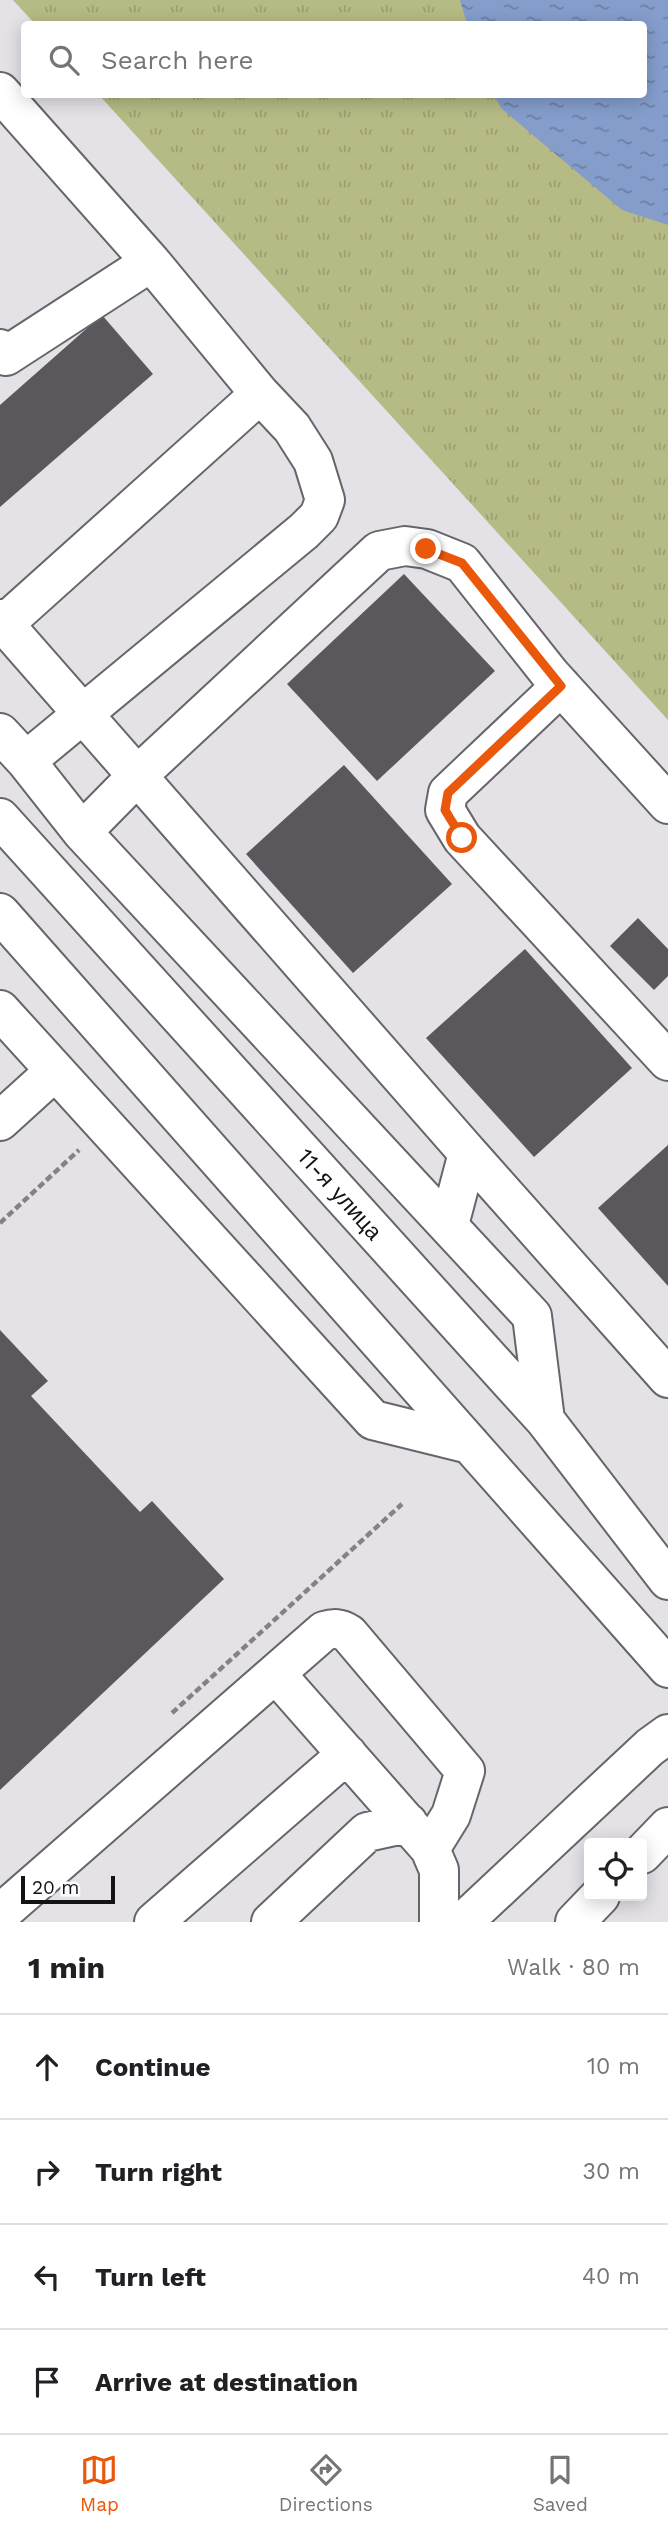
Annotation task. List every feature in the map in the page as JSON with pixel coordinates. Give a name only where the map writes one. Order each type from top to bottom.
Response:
[{"type":"street","points":[[0,92],[152,262],[260,394],[292,428],[313,461],[325,500],[319,516],[304,531],[26,761]]},
{"type":"street","points":[[0,349],[6,356],[152,262]]},
{"type":"street","points":[[260,394],[2,622],[668,1378]]},
{"type":"street","points":[[82,832],[137,776],[379,551],[405,547],[426,549],[462,563],[561,686],[668,804]]},
{"type":"street","points":[[561,686],[448,793],[445,810],[462,838],[668,1061]]},
{"type":"street","points":[[0,733],[26,761],[82,832],[532,1316],[545,1420]]},
{"type":"street","name":"11-я улица","points":[[0,818],[545,1420],[668,1580]]},
{"type":"street","points":[[0,913],[668,1668]]},
{"type":"street","points":[[0,1010],[373,1420],[470,1444]]},
{"type":"street","points":[[0,1121],[55,1071]]},
{"type":"street","points":[[449,1225],[468,1153]]},
{"type":"street","points":[[0,1914],[324,1631],[337,1628],[349,1634],[465,1771],[451,1815],[419,1836],[367,1832],[271,1922]]},
{"type":"street","points":[[276,1674],[419,1836],[439,1870],[439,1922]]},
{"type":"street","points":[[463,1922],[650,1747],[668,1734]]},
{"type":"street","points":[[154,1922],[347,1754]]},
{"type":"street","points":[[647,1849],[668,1827]]},
{"type":"street","points":[[575,1922],[595,1901]]},
{"type":"path","points":[[0,1223],[79,1150]]},
{"type":"path","points":[[165,1720],[402,1504]]},
{"type":"green space","points":[[13,0],[668,0],[668,720],[102,98],[647,98],[647,21],[32,21]]},
{"type":"water","points":[[460,0],[668,0],[668,225],[622,210],[501,108],[496,98],[647,98],[647,21],[466,21]]},
{"type":"building","points":[[102,315],[153,374],[0,507],[0,405]]},
{"type":"building","points":[[404,574],[495,671],[377,781],[287,684]]},
{"type":"building","points":[[344,765],[452,884],[353,973],[246,854]]},
{"type":"building","points":[[638,918],[668,949],[668,976],[654,990],[610,946]]},
{"type":"building","points":[[525,949],[632,1068],[534,1157],[426,1038]]},
{"type":"building","points":[[668,1145],[668,1286],[598,1208]]},
{"type":"building","points":[[0,1330],[48,1381],[31,1396],[140,1512],[152,1501],[224,1579],[0,1790]]},
{"type":"route","points":[[426,549],[462,563],[561,686],[448,793],[445,810],[451,824],[462,838]]}]
